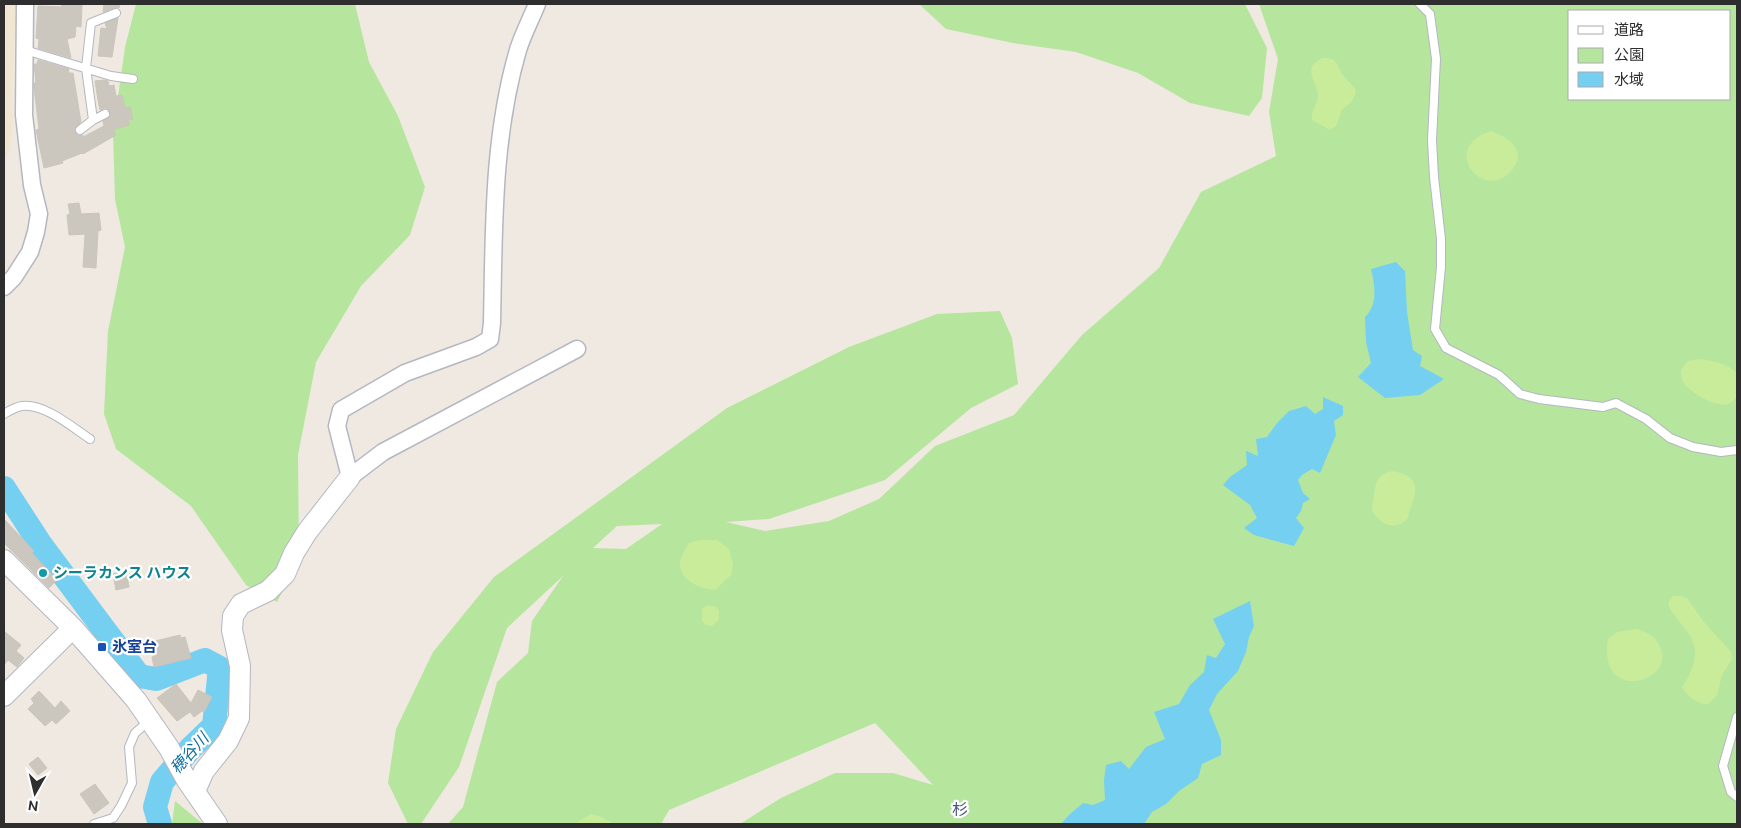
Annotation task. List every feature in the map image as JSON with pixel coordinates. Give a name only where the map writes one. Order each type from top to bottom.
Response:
[{"type":"street","points":[[4,287],[14,277],[30,252],[39,214],[32,185],[24,115],[25,4]]},
{"type":"street","points":[[350,477],[337,426],[341,410],[405,373],[476,347],[490,339],[492,323],[494,208],[498,153],[508,87],[519,48],[537,4]]},
{"type":"street","points":[[191,785],[228,741],[239,718],[240,666],[232,630],[233,616],[241,604],[268,591],[285,574],[294,553],[307,532],[350,477],[382,452],[576,350]]},
{"type":"street","points":[[4,560],[73,628],[136,700],[217,824]]},
{"type":"street","points":[[9,688],[73,628]]},
{"type":"lane","points":[[1420,4],[1430,14],[1436,59],[1432,140],[1441,267],[1435,329],[1446,348],[1499,375],[1520,394],[1539,399],[1604,407],[1616,403],[1646,419],[1670,438],[1693,447],[1721,452],[1737,450]]},
{"type":"lane","points":[[93,120],[86,68],[91,23],[116,14]]},
{"type":"lane","points":[[25,50],[111,76],[133,79]]},
{"type":"lane","points":[[80,130],[105,114]]},
{"type":"lane","points":[[4,414],[19,406],[32,406],[44,410],[90,439]]},
{"type":"lane","points":[[1737,717],[1723,766],[1731,792],[1737,797]]},
{"type":"lane","points":[[94,824],[112,818],[121,806],[132,782],[129,747],[134,733],[150,720]]},
{"type":"shaded area","points":[[4,4],[16,4],[12,92],[13,125],[9,153],[4,163]]},
{"type":"green space","points":[[136,4],[355,4],[369,62],[398,116],[425,187],[410,235],[361,286],[316,362],[298,455],[299,560],[277,602],[246,585],[191,506],[116,449],[104,414],[108,331],[125,247],[115,199],[113,132],[125,47]]},
{"type":"green space","points":[[919,4],[1245,4],[1267,48],[1262,98],[1249,116],[1190,103],[1138,73],[1076,52],[1013,43],[946,29]]},
{"type":"green space","points":[[1259,4],[1737,4],[1737,824],[740,824],[781,798],[835,773],[893,773],[933,785],[875,723],[669,810],[661,824],[448,824],[463,807],[497,682],[528,653],[532,621],[563,576],[507,628],[459,767],[421,824],[408,824],[388,783],[396,729],[433,652],[494,577],[727,408],[849,347],[937,314],[1000,311],[1012,338],[1018,384],[971,408],[885,480],[769,519],[726,522],[765,531],[829,521],[879,499],[935,446],[1014,415],[1082,335],[1159,268],[1201,192],[1276,156],[1269,112],[1278,59]],"holes":[[[662,524],[626,549],[593,548],[617,526]]]},
{"type":"green space","points":[[1323,58],[1335,61],[1343,75],[1356,90],[1352,101],[1342,109],[1336,126],[1330,130],[1312,120],[1318,96],[1311,71],[1316,62]]},
{"type":"green space","points":[[1491,131],[1504,137],[1514,145],[1518,156],[1512,170],[1501,179],[1489,181],[1479,177],[1471,170],[1467,160],[1468,149],[1476,139]]},
{"type":"green space","points":[[1701,359],[1725,365],[1737,373],[1737,397],[1731,403],[1723,405],[1710,401],[1697,394],[1683,382],[1681,370],[1688,361]]},
{"type":"green space","points":[[1392,471],[1406,475],[1414,482],[1415,486],[1414,498],[1408,517],[1399,525],[1384,523],[1376,516],[1372,509],[1378,480],[1383,474]]},
{"type":"green space","points":[[700,540],[717,540],[729,549],[733,564],[731,575],[715,590],[703,588],[692,583],[683,574],[681,569],[680,562],[689,543]]},
{"type":"green space","points":[[1673,596],[1687,598],[1703,621],[1731,652],[1732,659],[1722,675],[1717,695],[1709,704],[1694,700],[1682,688],[1693,664],[1695,650],[1689,634],[1669,607],[1668,603]]},
{"type":"green space","points":[[708,605],[719,610],[719,619],[712,626],[706,625],[702,621],[702,609]]},
{"type":"green space","points":[[1637,629],[1656,640],[1660,647],[1662,659],[1657,670],[1648,677],[1636,681],[1624,680],[1614,673],[1608,660],[1608,639],[1617,632]]},
{"type":"green space","points":[[175,801],[203,824],[172,824]]},
{"type":"green space","points":[[591,814],[601,817],[612,824],[574,824]]},
{"type":"water","points":[[1396,262],[1405,271],[1407,312],[1413,350],[1422,356],[1420,366],[1444,379],[1420,395],[1385,398],[1358,377],[1371,363],[1366,342],[1365,317],[1374,301],[1374,282],[1371,269]]},
{"type":"water","points":[[1323,397],[1343,406],[1343,415],[1334,421],[1336,435],[1320,473],[1312,469],[1298,480],[1303,493],[1310,499],[1303,503],[1301,511],[1296,518],[1304,528],[1294,546],[1254,535],[1244,528],[1257,518],[1250,505],[1223,485],[1230,477],[1247,465],[1246,451],[1258,456],[1256,439],[1267,437],[1289,411],[1306,406],[1315,414],[1323,409]]},
{"type":"water","points":[[1250,601],[1254,626],[1249,637],[1246,652],[1238,671],[1217,694],[1209,710],[1221,740],[1221,755],[1202,764],[1198,778],[1179,791],[1166,804],[1152,812],[1144,824],[1061,824],[1083,803],[1093,805],[1105,800],[1104,780],[1106,765],[1121,761],[1129,769],[1146,747],[1165,739],[1154,712],[1179,704],[1190,685],[1204,672],[1207,655],[1216,658],[1225,644],[1213,619]]},
{"type":"building","points":[[61,4],[82,4],[81,27],[76,26],[75,37],[67,39],[71,58],[38,48],[39,39],[36,38],[38,6],[62,7]]},
{"type":"building","points":[[104,4],[120,4],[119,8],[103,12]]},
{"type":"building","points":[[118,18],[112,57],[98,56],[101,28],[107,29],[105,23]]},
{"type":"building","points":[[38,60],[69,69],[68,73],[73,73],[81,122],[75,128],[77,135],[83,135],[83,137],[104,126],[103,121],[110,117],[108,110],[105,108],[100,110],[95,81],[108,81],[109,86],[114,85],[116,96],[122,95],[125,108],[130,107],[133,119],[128,120],[129,125],[113,130],[116,135],[83,154],[62,161],[63,163],[44,168],[36,130],[39,129],[34,87],[34,83],[36,83],[34,64],[37,64]]},
{"type":"building","points":[[79,203],[81,214],[99,213],[101,230],[98,231],[96,268],[83,267],[85,234],[69,235],[67,215],[70,214],[68,204]]},
{"type":"building","name":"シーラカンス ハウス","points":[[4,519],[34,551],[32,553],[57,580],[49,588],[4,543]]},
{"type":"building","points":[[126,571],[129,587],[116,590],[113,574]]},
{"type":"building","points":[[4,631],[21,645],[16,651],[24,658],[17,667],[8,660],[4,665]]},
{"type":"building","points":[[180,635],[181,638],[185,637],[191,658],[154,667],[151,642]]},
{"type":"building","points":[[176,684],[191,703],[198,690],[212,697],[204,712],[202,711],[194,717],[190,712],[177,721],[157,698]]},
{"type":"building","points":[[39,691],[55,708],[61,701],[70,711],[56,724],[52,720],[45,726],[28,709],[34,703],[31,699]]},
{"type":"building","points":[[38,757],[47,768],[38,775],[29,764]]},
{"type":"building","points":[[95,784],[109,803],[94,814],[80,794]]},
{"type":"waterway","name":"穂谷川","points":[[4,488],[41,545],[139,676],[156,679],[205,660],[220,668],[214,726],[190,749],[162,782],[155,807],[160,824]]},
{"type":"place","name":"シーラカンス ハウス","points":[[43,573]]},
{"type":"place","name":"氷室台","points":[[102,647]]},
{"type":"district","name":"杉","points":[[960,809]]}]
